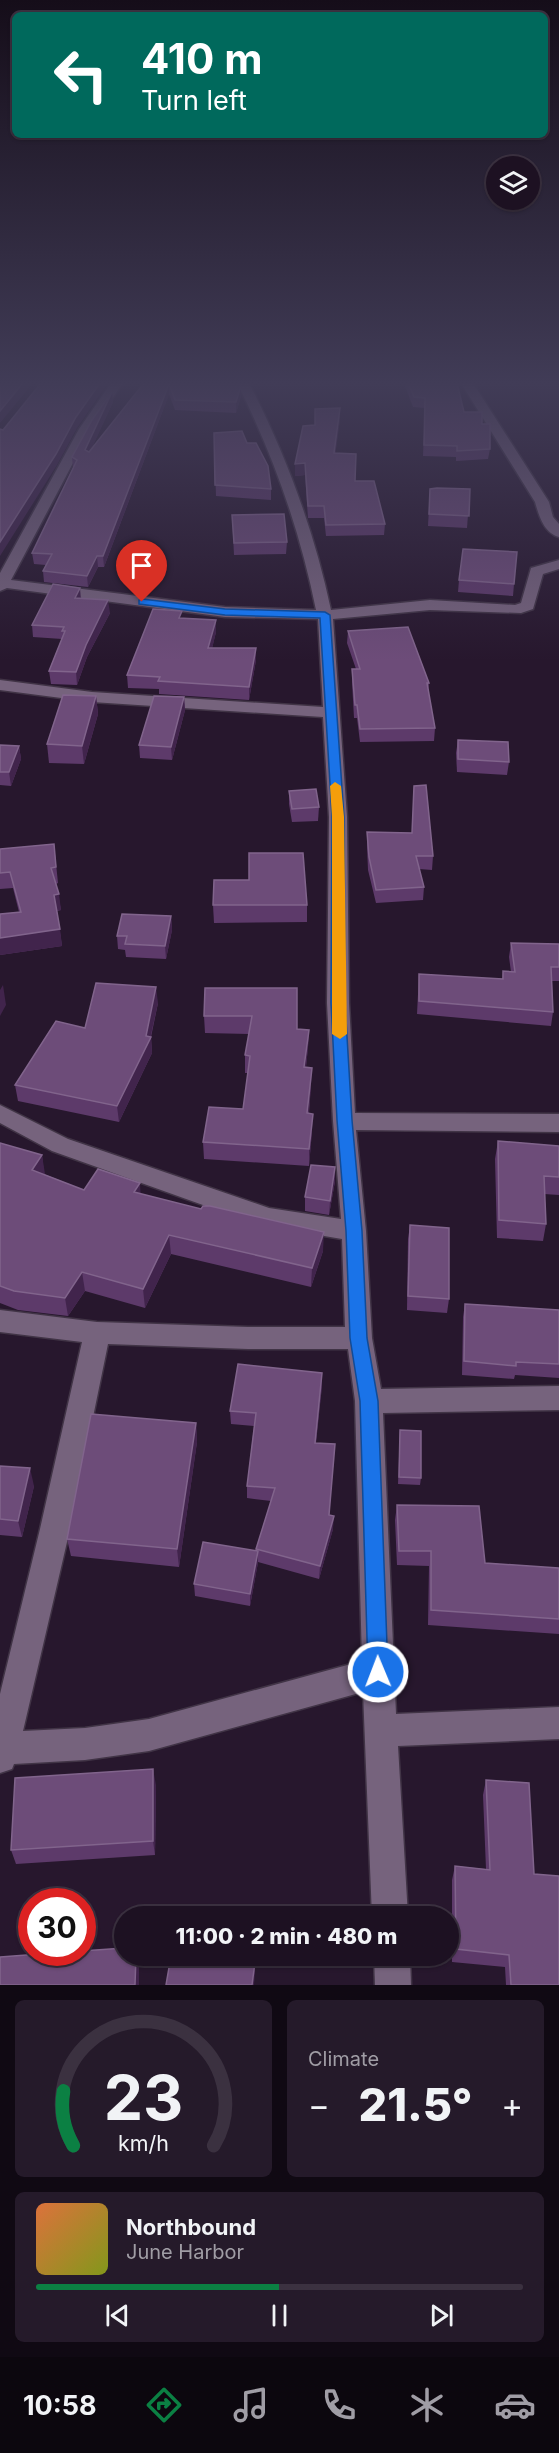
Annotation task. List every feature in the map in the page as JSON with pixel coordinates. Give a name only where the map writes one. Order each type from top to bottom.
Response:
[{"type":"street","points":[[60,476],[1,585],[225,612],[325,615],[429,605],[524,609],[528,606],[536,571],[559,564]]},
{"type":"street","points":[[285,476],[314,563],[325,615],[338,817],[338,1003],[359,1338],[369,1401],[378,1672],[389,1906]]},
{"type":"street","points":[[525,476],[542,502],[546,518],[559,533]]},
{"type":"street","points":[[0,685],[92,697],[330,712]]},
{"type":"street","points":[[0,1113],[60,1145],[268,1218],[354,1231]]},
{"type":"street","points":[[344,1120],[559,1123]]},
{"type":"street","points":[[0,1321],[97,1333],[248,1338],[359,1338]]},
{"type":"street","points":[[97,1333],[55,1529],[1,1751],[86,1744],[149,1735],[378,1672]]},
{"type":"street","points":[[369,1401],[559,1398]]},
{"type":"street","points":[[381,1731],[559,1723]]},
{"type":"street","points":[[392,1966],[393,1985]]},
{"type":"building","points":[[0,476],[42,476],[0,542]]},
{"type":"building","points":[[69,476],[134,476],[103,556],[97,556],[87,576],[43,571],[52,554],[32,553]]},
{"type":"building","points":[[215,476],[269,476],[271,489],[215,485]]},
{"type":"building","points":[[306,476],[355,476],[355,481],[374,481],[385,524],[326,525],[324,506],[308,506]]},
{"type":"building","points":[[430,489],[470,489],[469,516],[429,514]]},
{"type":"building","points":[[284,514],[287,542],[234,543],[232,515]]},
{"type":"building","points":[[463,549],[517,552],[514,584],[459,580]]},
{"type":"building","points":[[53,584],[80,588],[75,598],[108,600],[86,645],[76,672],[49,671],[65,631],[62,631],[64,627],[32,625]]},
{"type":"building","points":[[153,609],[182,611],[179,618],[216,620],[208,648],[256,648],[249,687],[158,681],[160,677],[127,675]]},
{"type":"building","points":[[408,627],[429,683],[427,683],[435,728],[360,729],[352,669],[360,669],[348,631]]},
{"type":"building","points":[[63,695],[96,696],[82,746],[47,744]]},
{"type":"building","points":[[154,696],[184,697],[171,747],[139,745]]},
{"type":"building","points":[[458,740],[508,742],[509,762],[458,759]]},
{"type":"building","points":[[0,745],[19,746],[9,772],[0,772]]},
{"type":"building","points":[[426,785],[433,856],[416,856],[424,887],[376,890],[369,857],[367,832],[412,833],[414,786]]},
{"type":"building","points":[[316,789],[319,807],[292,809],[289,791]]},
{"type":"building","points":[[54,844],[56,867],[51,868],[59,894],[54,895],[60,929],[0,938],[0,914],[21,912],[10,872],[0,873],[0,849]]},
{"type":"building","points":[[249,853],[303,853],[307,905],[213,905],[214,880],[249,880]]},
{"type":"building","points":[[122,914],[171,916],[165,946],[125,944],[127,936],[117,936]]},
{"type":"building","points":[[511,943],[559,944],[559,967],[551,967],[553,1012],[419,1001],[419,974],[503,979],[503,971],[515,972]]},
{"type":"building","points":[[96,983],[156,987],[146,1036],[151,1037],[117,1106],[15,1085],[56,1021],[85,1028]]},
{"type":"building","points":[[205,988],[297,988],[297,1029],[309,1030],[304,1067],[312,1068],[307,1113],[313,1114],[309,1149],[203,1142],[209,1107],[243,1109],[250,1056],[245,1055],[252,1016],[204,1016]]},
{"type":"building","points":[[498,1141],[559,1146],[559,1177],[544,1176],[546,1224],[499,1220]]},
{"type":"building","points":[[0,1143],[42,1155],[32,1170],[84,1190],[98,1169],[140,1183],[134,1192],[201,1209],[203,1206],[210,1206],[324,1232],[312,1268],[169,1235],[143,1289],[82,1272],[65,1298],[14,1291],[0,1286]]},
{"type":"building","points":[[311,1165],[335,1167],[330,1201],[305,1197]]},
{"type":"building","points":[[410,1225],[449,1228],[449,1299],[408,1296]]},
{"type":"building","points":[[465,1304],[559,1310],[559,1364],[516,1362],[516,1366],[464,1361]]},
{"type":"building","points":[[238,1364],[322,1373],[315,1443],[335,1444],[329,1515],[334,1516],[320,1566],[256,1549],[275,1488],[247,1486],[256,1413],[230,1411]]},
{"type":"building","points":[[91,1414],[196,1423],[177,1549],[67,1539]]},
{"type":"building","points":[[400,1430],[421,1431],[421,1478],[399,1477]]},
{"type":"building","points":[[0,1466],[30,1468],[18,1521],[0,1519]]},
{"type":"building","points":[[397,1505],[479,1506],[485,1563],[559,1568],[559,1619],[431,1610],[431,1551],[399,1551]]},
{"type":"building","points":[[203,1542],[258,1551],[250,1594],[194,1584]]},
{"type":"building","points":[[153,1769],[153,1841],[11,1850],[15,1778]]},
{"type":"building","points":[[486,1780],[529,1783],[534,1874],[559,1876],[559,1985],[511,1985],[509,1955],[459,1949],[459,1906],[455,1906],[455,1866],[490,1870]]},
{"type":"building","points":[[114,1949],[114,1966],[136,1966],[135,1985],[0,1985],[0,1957],[18,1956],[18,1966],[96,1966],[96,1950]]},
{"type":"building","points":[[169,1966],[254,1966],[252,1985],[166,1985]]},
{"type":"slow traffic","points":[[335,786],[338,817],[340,1034]]},
{"type":"route","points":[[142,602],[225,612],[325,615],[338,817],[338,1003],[359,1338],[369,1401],[378,1672]]}]
